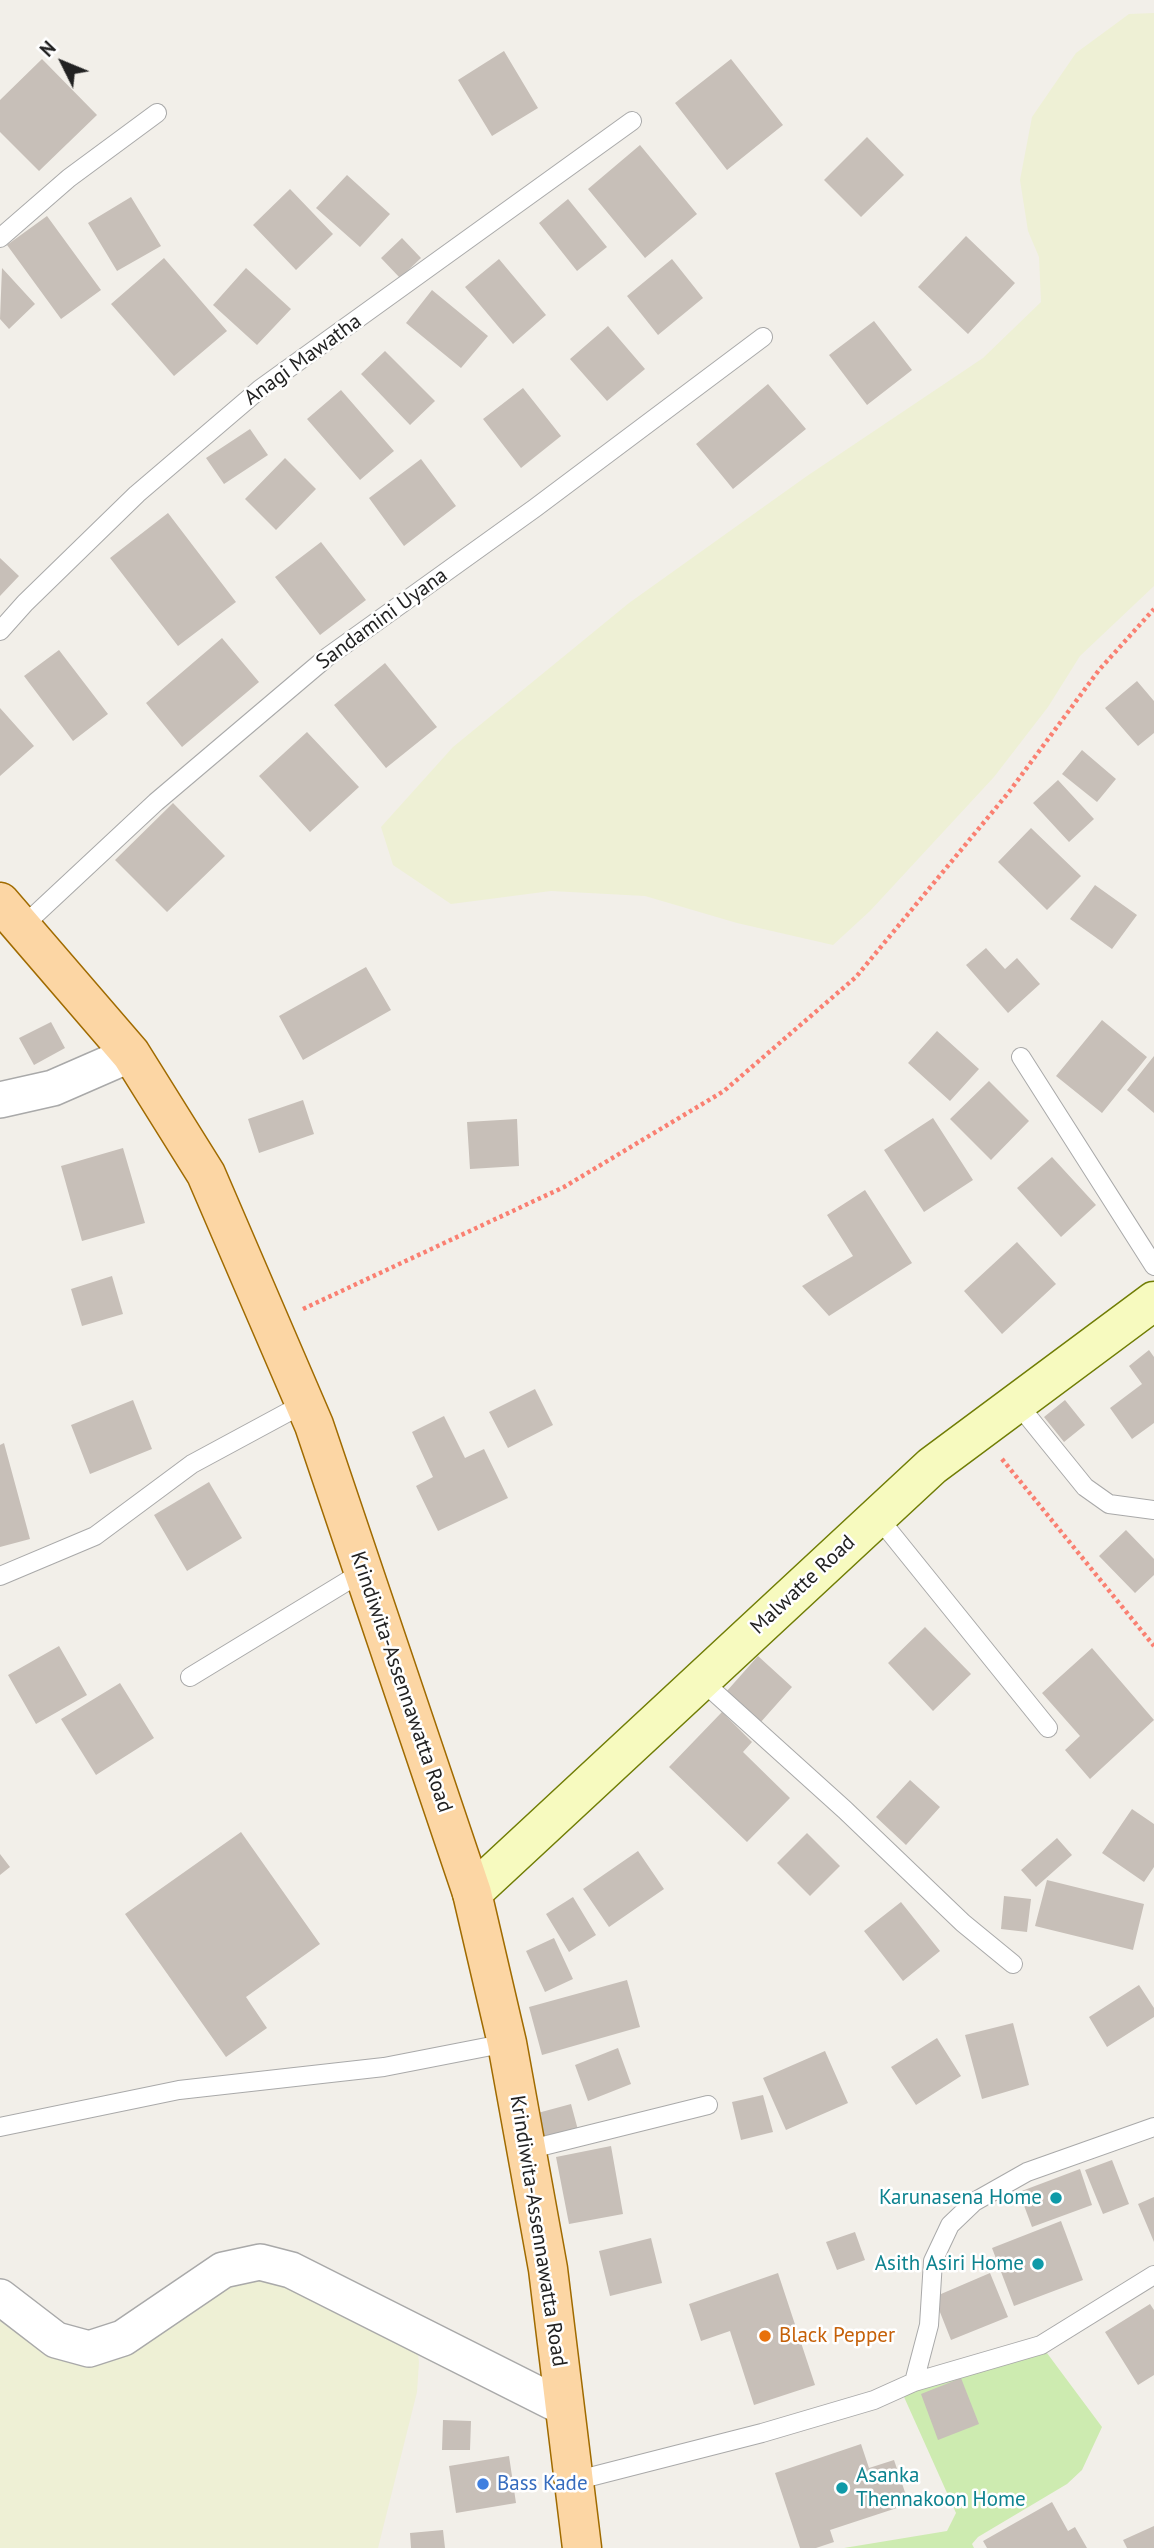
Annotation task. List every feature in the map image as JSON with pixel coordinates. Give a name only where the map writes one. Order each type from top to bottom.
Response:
[{"type":"main road","name":"Krindiwita-Assennawatta Road","points":[[11,915],[131,1054],[206,1174],[305,1403],[364,1571],[472,1892],[507,2043],[548,2269],[582,2548]]},
{"type":"street","points":[[0,1100],[53,1088],[131,1054]]},
{"type":"street","name":"Malwatte Road","points":[[472,1892],[932,1466],[1154,1301]]},
{"type":"street","points":[[0,2297],[56,2340],[89,2348],[123,2337],[223,2270],[260,2262],[291,2270],[565,2408]]},
{"type":"lane","points":[[0,238],[69,178],[157,113]]},
{"type":"lane","name":"Anagi Mawatha","points":[[0,631],[24,603],[137,494],[260,389],[632,121]]},
{"type":"lane","name":"Sandamini Uyana","points":[[11,915],[156,802],[326,658],[535,508],[763,337]]},
{"type":"lane","points":[[1021,1057],[1154,1266]]},
{"type":"lane","points":[[0,1576],[95,1536],[192,1464],[305,1403]]},
{"type":"lane","points":[[1017,1403],[1085,1487],[1109,1504],[1154,1510]]},
{"type":"lane","points":[[877,1516],[1048,1728]]},
{"type":"lane","points":[[190,1677],[364,1571]]},
{"type":"lane","points":[[701,1680],[963,1923],[1013,1964]]},
{"type":"lane","points":[[0,2127],[179,2090],[384,2067],[507,2043]]},
{"type":"lane","points":[[527,2150],[708,2105]]},
{"type":"lane","points":[[914,2382],[929,2325],[933,2261],[950,2225],[974,2202],[1027,2172],[1154,2127]]},
{"type":"lane","points":[[574,2482],[874,2400],[914,2382],[1041,2345],[1154,2275]]},
{"type":"path","points":[[271,1325],[564,1187],[724,1091],[856,977],[1009,792],[1099,670],[1154,609]]},
{"type":"path","points":[[979,1431],[1154,1646]]},
{"type":"green space","points":[[1154,13],[1154,586],[1080,656],[1048,707],[994,777],[870,911],[833,945],[737,923],[645,896],[551,891],[451,904],[393,865],[381,827],[453,747],[629,603],[807,476],[983,358],[1041,302],[1039,257],[1028,231],[1020,180],[1032,117],[1076,53],[1129,14]]},
{"type":"green space","points":[[244,2263],[415,2334],[419,2362],[417,2392],[378,2548],[0,2548],[0,2297],[89,2348]]},
{"type":"green space","points":[[1041,2345],[1102,2427],[1082,2470],[1067,2484],[978,2537],[972,2544],[974,2548],[844,2548],[947,2531],[956,2513],[900,2388]]},
{"type":"building","points":[[504,51],[538,108],[492,136],[458,80]]},
{"type":"building","points":[[42,59],[97,115],[39,171],[0,132],[0,100]]},
{"type":"building","points":[[731,59],[783,125],[727,170],[675,103]]},
{"type":"building","points":[[867,137],[904,175],[861,217],[824,180]]},
{"type":"building","points":[[640,145],[697,214],[645,258],[588,189]]},
{"type":"building","points":[[347,175],[390,214],[360,247],[316,208]]},
{"type":"building","points":[[290,189],[333,234],[296,270],[253,225]]},
{"type":"building","points":[[131,197],[161,246],[117,271],[88,223]]},
{"type":"building","points":[[568,199],[607,247],[577,271],[539,223]]},
{"type":"building","points":[[47,216],[101,290],[61,319],[7,245]]},
{"type":"building","points":[[966,236],[1015,283],[968,334],[918,287]]},
{"type":"building","points":[[402,238],[421,258],[400,278],[381,258]]},
{"type":"building","points":[[164,258],[227,331],[174,376],[111,304]]},
{"type":"building","points":[[499,259],[546,315],[513,344],[465,287]]},
{"type":"building","points":[[672,259],[703,298],[658,335],[627,296]]},
{"type":"building","points":[[2,268],[35,304],[9,329],[0,319]]},
{"type":"building","points":[[246,268],[291,309],[257,345],[213,305]]},
{"type":"building","points":[[432,290],[488,336],[461,368],[406,323]]},
{"type":"building","points":[[874,321],[912,370],[867,405],[829,355]]},
{"type":"building","points":[[608,326],[645,369],[607,401],[570,359]]},
{"type":"building","points":[[385,351],[435,401],[410,425],[361,374]]},
{"type":"building","points":[[768,384],[806,429],[733,489],[696,444]]},
{"type":"building","points":[[523,388],[561,436],[521,468],[483,419]]},
{"type":"building","points":[[341,390],[394,451],[360,480],[307,419]]},
{"type":"building","points":[[250,429],[268,455],[224,484],[206,458]]},
{"type":"building","points":[[285,458],[316,489],[276,530],[245,499]]},
{"type":"building","points":[[421,459],[456,506],[404,546],[369,498]]},
{"type":"building","points":[[168,513],[236,602],[178,646],[110,558]]},
{"type":"building","points":[[321,542],[366,600],[320,635],[275,577]]},
{"type":"building","points":[[0,558],[19,576],[0,596]]},
{"type":"building","points":[[222,638],[259,682],[182,747],[146,703]]},
{"type":"building","points":[[59,650],[108,714],[73,741],[24,676]]},
{"type":"building","points":[[385,663],[437,727],[386,768],[334,705]]},
{"type":"building","points":[[1137,681],[1154,701],[1154,733],[1138,746],[1105,708]]},
{"type":"building","points":[[0,708],[34,746],[0,776]]},
{"type":"building","points":[[307,732],[359,787],[310,832],[259,776]]},
{"type":"building","points":[[1082,750],[1116,779],[1097,802],[1062,774]]},
{"type":"building","points":[[1058,780],[1094,819],[1069,842],[1033,803]]},
{"type":"building","points":[[173,803],[225,856],[167,912],[115,860]]},
{"type":"building","points":[[1031,828],[1081,876],[1047,910],[998,862]]},
{"type":"building","points":[[1095,885],[1137,915],[1112,949],[1070,919]]},
{"type":"building","points":[[986,948],[1005,969],[1017,958],[1040,984],[1008,1013],[966,965]]},
{"type":"building","points":[[366,967],[391,1010],[303,1060],[279,1016]]},
{"type":"building","points":[[1102,1020],[1147,1057],[1102,1113],[1056,1076]]},
{"type":"building","points":[[51,1022],[65,1048],[34,1065],[19,1038]]},
{"type":"building","points":[[937,1031],[979,1069],[950,1101],[908,1063]]},
{"type":"building","points":[[1154,1056],[1154,1113],[1127,1090]]},
{"type":"building","points":[[989,1081],[1029,1121],[991,1160],[950,1119]]},
{"type":"building","points":[[303,1100],[314,1134],[259,1153],[248,1119]]},
{"type":"building","points":[[933,1118],[973,1180],[924,1212],[884,1150]]},
{"type":"building","points":[[517,1119],[519,1166],[470,1169],[467,1122]]},
{"type":"building","points":[[123,1148],[145,1223],[82,1241],[61,1166]]},
{"type":"building","points":[[1052,1157],[1096,1205],[1061,1237],[1017,1188]]},
{"type":"building","points":[[865,1190],[912,1263],[829,1316],[802,1286],[853,1256],[827,1215]]},
{"type":"building","points":[[1017,1242],[1056,1284],[1002,1334],[964,1291]]},
{"type":"building","points":[[112,1276],[123,1314],[82,1326],[71,1289]]},
{"type":"building","points":[[1149,1350],[1154,1357],[1154,1423],[1132,1439],[1110,1408],[1142,1384],[1129,1366]]},
{"type":"building","points":[[535,1389],[553,1425],[508,1448],[489,1412]]},
{"type":"building","points":[[133,1400],[152,1449],[90,1474],[71,1425]]},
{"type":"building","points":[[1065,1400],[1085,1425],[1064,1442],[1044,1417]]},
{"type":"building","points":[[444,1416],[465,1458],[484,1449],[508,1498],[438,1531],[416,1486],[433,1477],[412,1432]]},
{"type":"building","points":[[4,1443],[30,1539],[0,1547],[0,1445]]},
{"type":"building","points":[[209,1482],[242,1538],[187,1571],[154,1515]]},
{"type":"building","points":[[1126,1530],[1154,1559],[1154,1575],[1135,1593],[1099,1556]]},
{"type":"building","points":[[925,1627],[971,1674],[933,1711],[888,1663]]},
{"type":"building","points":[[59,1646],[87,1695],[36,1724],[8,1675]]},
{"type":"building","points":[[1092,1648],[1154,1720],[1090,1779],[1065,1750],[1080,1736],[1042,1693]]},
{"type":"building","points":[[758,1656],[792,1687],[760,1723],[726,1692]]},
{"type":"building","points":[[120,1683],[154,1738],[96,1775],[61,1719]]},
{"type":"building","points":[[722,1712],[752,1742],[743,1752],[790,1798],[747,1842],[669,1767]]},
{"type":"building","points":[[910,1780],[940,1807],[906,1845],[876,1817]]},
{"type":"building","points":[[1132,1809],[1154,1824],[1154,1867],[1144,1882],[1102,1853]]},
{"type":"building","points":[[241,1832],[320,1944],[246,1997],[267,2028],[226,2057],[125,1914]]},
{"type":"building","points":[[807,1833],[840,1866],[810,1896],[777,1863]]},
{"type":"building","points":[[1057,1838],[1072,1855],[1036,1887],[1021,1870]]},
{"type":"building","points":[[638,1851],[664,1889],[609,1927],[583,1889]]},
{"type":"building","points":[[0,1854],[10,1867],[0,1875]]},
{"type":"building","points":[[1047,1880],[1144,1904],[1133,1950],[1035,1926]]},
{"type":"building","points":[[1004,1896],[1031,1899],[1027,1932],[1001,1929]]},
{"type":"building","points":[[573,1897],[596,1935],[569,1952],[546,1914]]},
{"type":"building","points":[[901,1902],[940,1951],[903,1981],[864,1931]]},
{"type":"building","points":[[554,1938],[573,1979],[545,1992],[526,1951]]},
{"type":"building","points":[[627,1980],[640,2027],[542,2055],[529,2007]]},
{"type":"building","points":[[1139,1985],[1154,2008],[1154,2017],[1107,2047],[1089,2017]]},
{"type":"building","points":[[1013,2023],[1029,2085],[982,2099],[965,2035]]},
{"type":"building","points":[[937,2038],[961,2076],[916,2105],[891,2067]]},
{"type":"building","points":[[618,2048],[631,2084],[588,2101],[575,2065]]},
{"type":"building","points":[[825,2051],[848,2103],[786,2130],[763,2078]]},
{"type":"building","points":[[763,2095],[773,2132],[741,2140],[732,2102]]},
{"type":"building","points":[[571,2104],[578,2130],[541,2140],[534,2114]]},
{"type":"building","points":[[611,2146],[623,2214],[569,2224],[556,2157]]},
{"type":"building","points":[[1112,2160],[1129,2204],[1103,2214],[1085,2170]]},
{"type":"building","name":"Karunasena Home","points":[[1080,2169],[1092,2205],[1032,2227],[1019,2192]]},
{"type":"building","points":[[1154,2197],[1154,2242],[1138,2204]]},
{"type":"building","name":"Asith Asiri Home","points":[[1061,2221],[1083,2280],[1014,2306],[992,2248]]},
{"type":"building","points":[[855,2232],[865,2260],[837,2270],[826,2242]]},
{"type":"building","points":[[651,2238],[662,2283],[610,2296],[599,2251]]},
{"type":"building","name":"Black Pepper","points":[[778,2273],[815,2385],[754,2405],[730,2331],[701,2341],[689,2304]]},
{"type":"building","points":[[990,2273],[1008,2317],[951,2340],[934,2297]]},
{"type":"building","points":[[1150,2304],[1154,2310],[1154,2375],[1138,2385],[1105,2332]]},
{"type":"building","points":[[961,2378],[979,2424],[938,2440],[921,2394]]},
{"type":"building","points":[[443,2420],[471,2421],[470,2450],[442,2450]]},
{"type":"building","name":"Asanka Thennakoon Home","points":[[861,2444],[869,2468],[894,2460],[909,2504],[830,2530],[834,2542],[816,2548],[800,2548],[775,2473]]},
{"type":"building","name":"Bass Kade","points":[[509,2456],[516,2503],[456,2513],[449,2466]]},
{"type":"building","points":[[1052,2502],[1068,2531],[1075,2527],[1087,2548],[987,2548],[983,2541]]},
{"type":"building","points":[[1154,2526],[1154,2548],[1127,2548],[1123,2540]]},
{"type":"building","points":[[443,2530],[445,2548],[411,2548],[410,2533]]},
{"type":"place","name":"Karunasena Home","points":[[1056,2198]]},
{"type":"place","name":"Asith Asiri Home","points":[[1038,2264]]},
{"type":"place","name":"Black Pepper","points":[[765,2336]]},
{"type":"place","name":"Bass Kade","points":[[483,2484]]},
{"type":"place","name":"Asanka Thennakoon Home","points":[[842,2488]]}]
